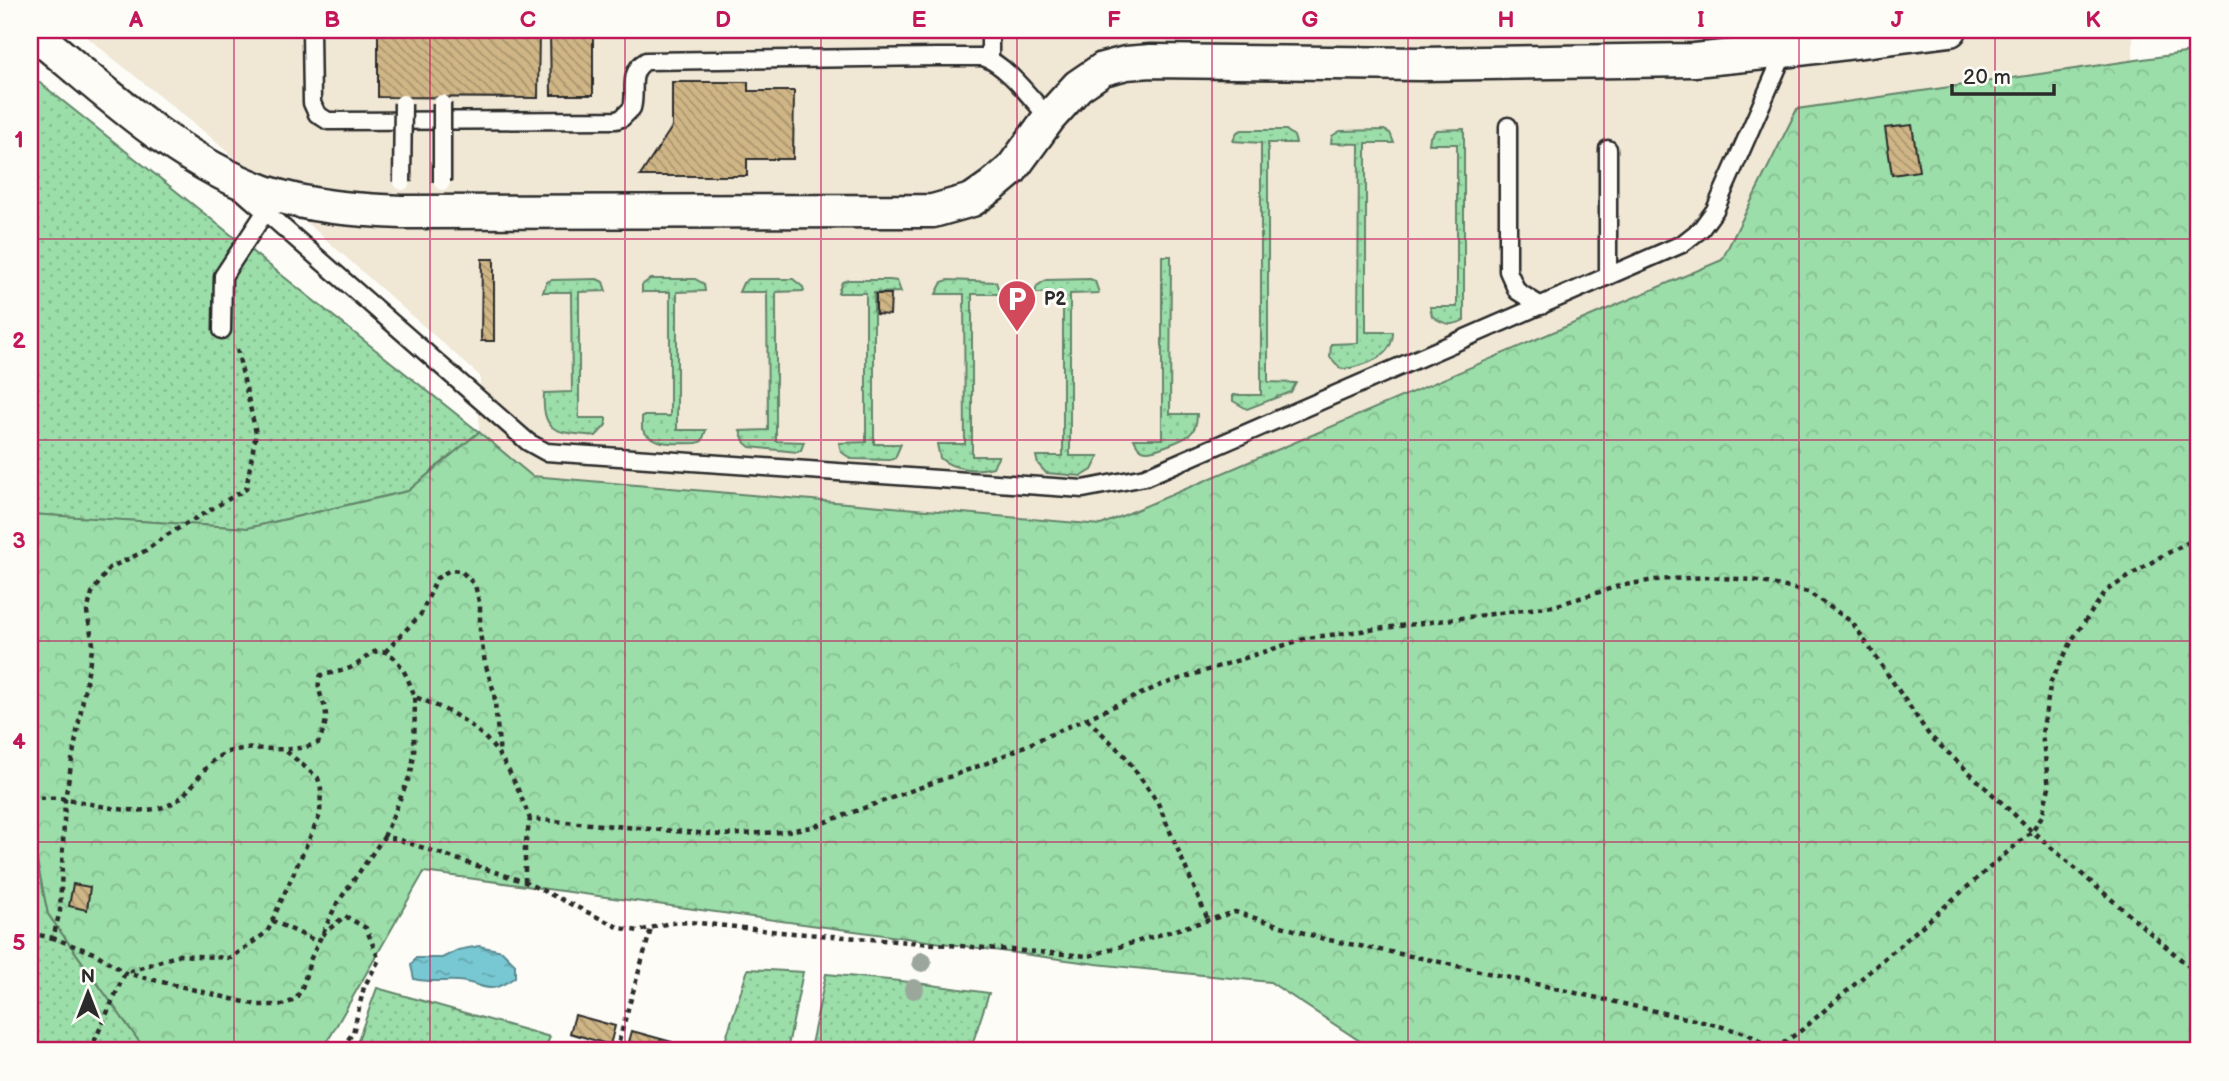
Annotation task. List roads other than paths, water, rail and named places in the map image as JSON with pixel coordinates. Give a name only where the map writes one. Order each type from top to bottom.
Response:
[{"type":"street","points":[[30,30],[165,138],[216,170],[266,192],[292,199],[360,211],[402,197],[442,197],[933,211],[972,200],[992,186],[1011,170],[1049,118],[1078,86],[1104,69],[1126,63],[1650,62],[1721,58],[1950,30]]},
{"type":"lane","points":[[311,30],[312,103],[317,114],[328,121],[616,120],[628,114],[632,108],[635,69],[640,64],[653,60],[937,57],[990,59],[1049,118]]},
{"type":"lane","points":[[990,30],[990,59]]},
{"type":"lane","points":[[216,170],[528,442],[546,452],[1083,489],[1145,477],[1682,244],[1693,237],[1709,219],[1784,51]]},
{"type":"lane","points":[[402,103],[402,197]]},
{"type":"lane","points":[[442,103],[442,197]]},
{"type":"lane","points":[[1508,126],[1508,271],[1517,290],[1541,306]]},
{"type":"lane","points":[[1608,149],[1608,276]]},
{"type":"lane","points":[[228,334],[223,276],[266,211]]},
{"type":"water","points":[[479,946],[502,951],[515,964],[515,977],[492,988],[467,982],[414,979],[411,965],[416,958],[442,958],[458,950]]},
{"type":"place","name":"P2","points":[[1017,333]]}]
